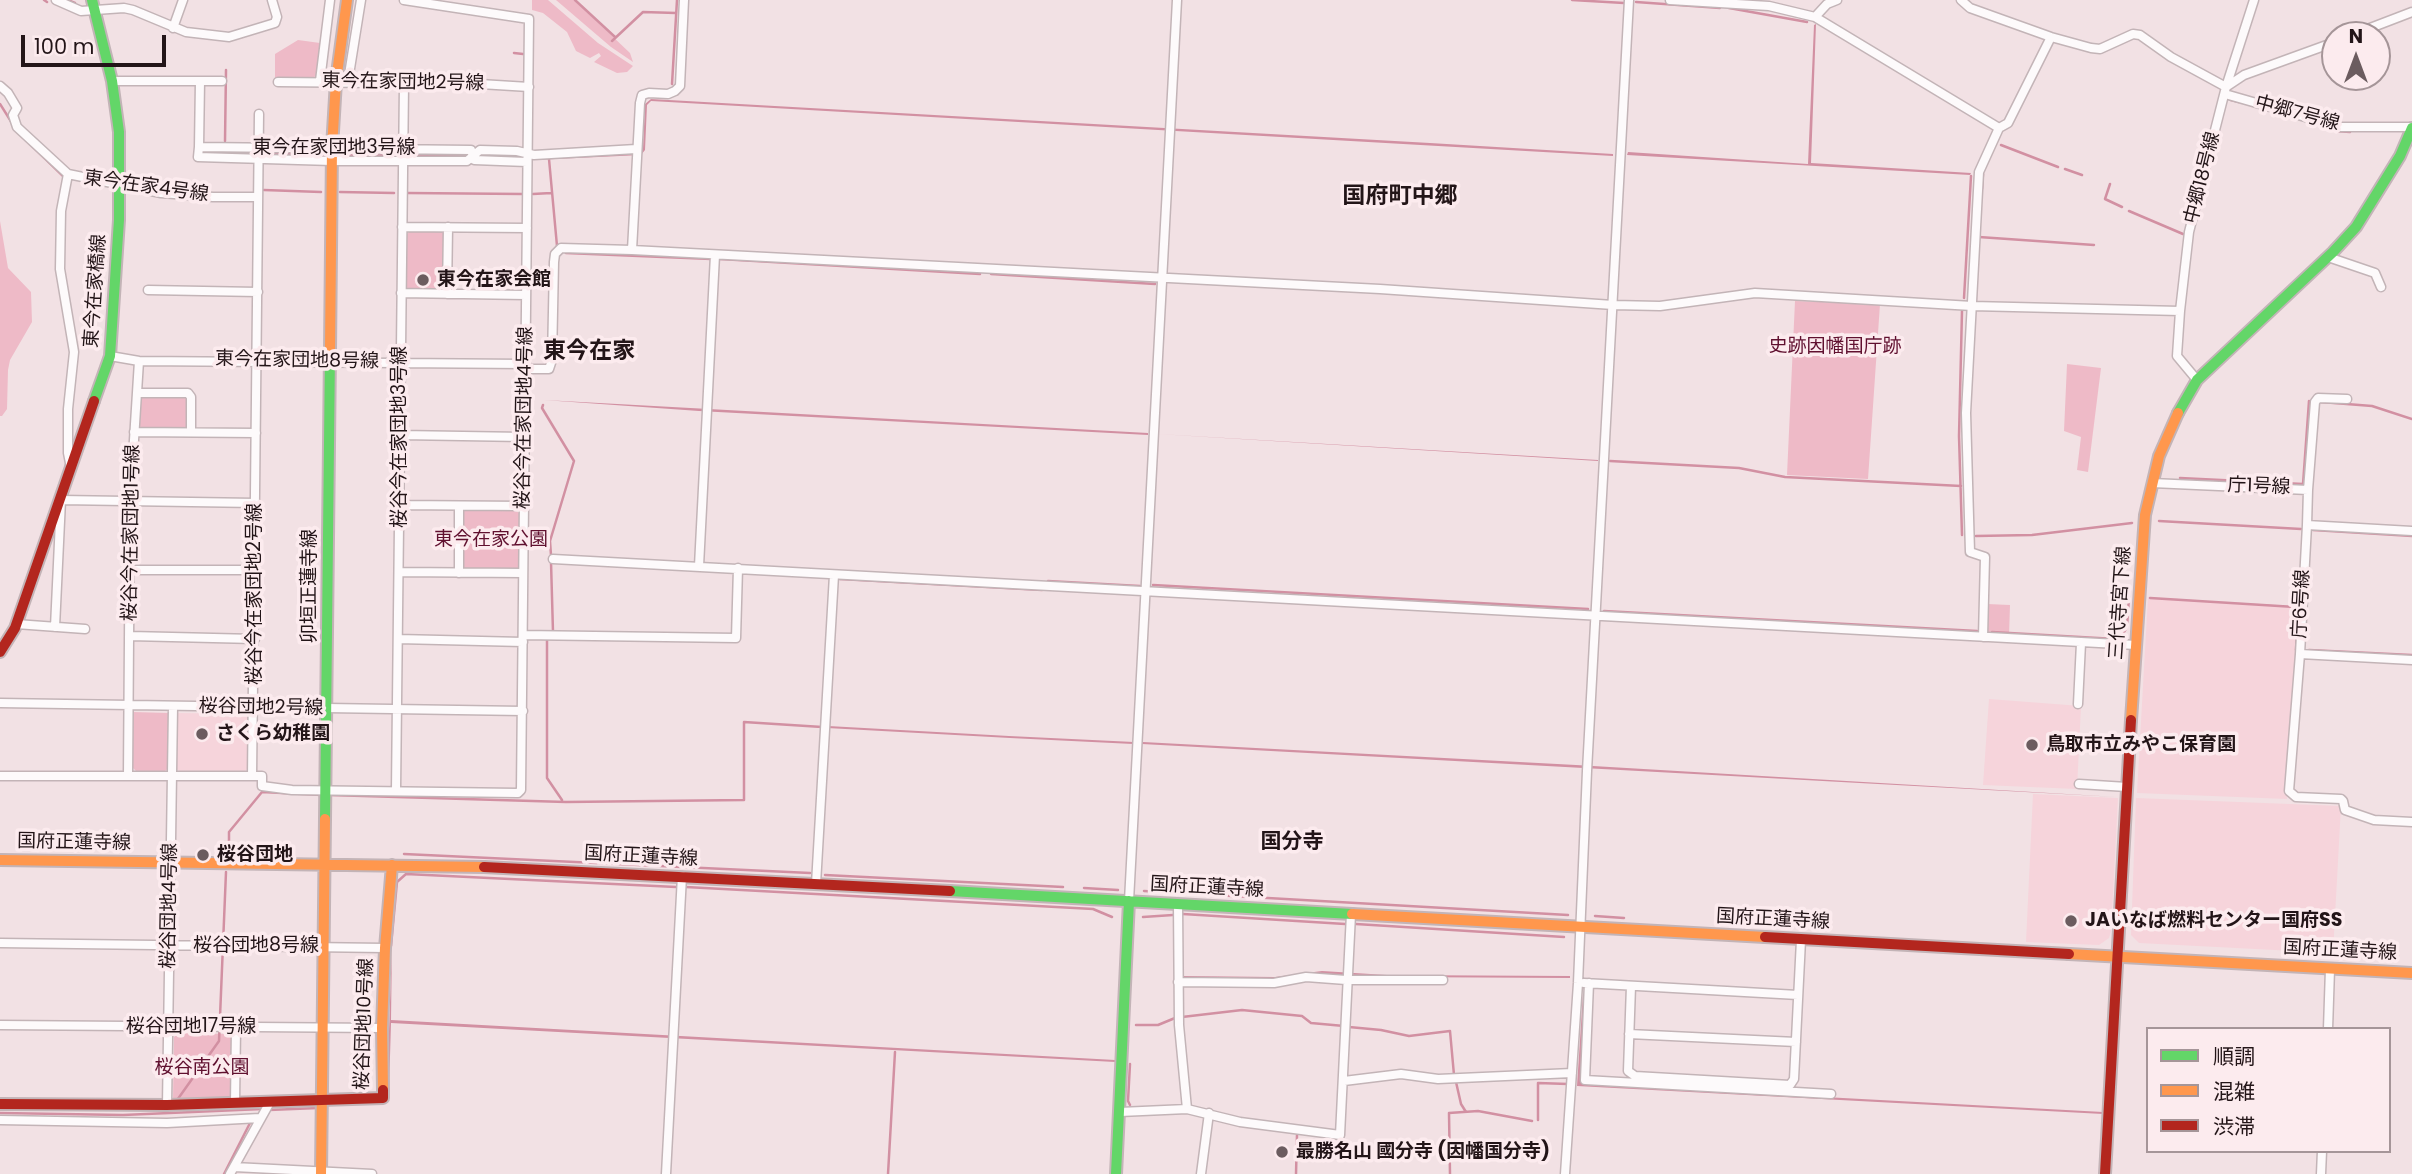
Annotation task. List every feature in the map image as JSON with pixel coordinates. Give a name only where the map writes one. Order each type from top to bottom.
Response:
[{"type":"main road","name":"卯垣正蓮寺線","points":[[321,1173],[332,148],[336,81],[347,0]]},
{"type":"main road","name":"東今在家橋線","points":[[1,650],[16,624],[110,356],[118,219],[119,132],[113,80],[93,5]]},
{"type":"main road","name":"三代寺宮下線","points":[[2105,1174],[2145,515],[2159,456],[2173,421],[2197,380],[2357,228],[2400,156],[2412,128]]},
{"type":"main road","name":"国府正蓮寺線","points":[[0,860],[513,867],[2412,973]]},
{"type":"main road","name":"桜谷団地10号線","points":[[0,1104],[167,1105],[383,1098],[385,947],[392,864]]},
{"type":"main road","points":[[1116,1174],[1129,901]]},
{"type":"street","points":[[56,0],[81,11],[93,5],[124,8],[186,32],[229,37],[275,23],[277,17],[272,0]]},
{"type":"street","points":[[173,28],[183,0]]},
{"type":"street","points":[[320,81],[330,0]]},
{"type":"street","points":[[348,81],[361,0]]},
{"type":"street","name":"桜谷今在家団地4号線","points":[[252,776],[262,776],[262,786],[326,790],[518,793],[521,790],[529,19],[404,0]]},
{"type":"street","points":[[632,250],[636,149],[642,95],[668,94],[680,86],[684,0]]},
{"type":"street","points":[[1129,901],[1177,0]]},
{"type":"street","points":[[1565,1174],[1578,983],[1629,0]]},
{"type":"street","points":[[1670,0],[1769,5],[1815,17],[1999,128]]},
{"type":"street","points":[[1815,17],[1827,4],[1837,0]]},
{"type":"street","points":[[1961,0],[1969,8],[2051,37],[2008,123],[1999,128],[1979,172],[1966,413],[1970,552],[1985,557],[1983,637]]},
{"type":"street","name":"中郷18号線","points":[[2197,380],[2177,356],[2189,232],[2226,91],[2254,0]]},
{"type":"street","points":[[2389,21],[2412,12]]},
{"type":"street","name":"中郷7号線","points":[[2051,37],[2100,49],[2133,34],[2226,91],[2340,127],[2412,128]]},
{"type":"street","points":[[2226,91],[2244,75],[2321,47]]},
{"type":"street","points":[[113,80],[222,81]]},
{"type":"street","points":[[200,81],[198,158],[467,160],[480,150],[527,152],[534,155],[636,149]]},
{"type":"street","name":"東今在家団地2号線","points":[[278,82],[348,81],[529,87]]},
{"type":"street","name":"桜谷今在家団地3号線","points":[[396,790],[404,84]]},
{"type":"street","name":"東今在家4号線","points":[[0,86],[17,108],[13,115],[17,127],[68,174],[192,196],[258,197]]},
{"type":"street","name":"桜谷今在家団地2号線","points":[[252,776],[255,708],[259,114]]},
{"type":"street","name":"東今在家団地3号線","points":[[199,147],[471,150],[474,160],[527,162]]},
{"type":"street","points":[[68,174],[61,211],[60,269],[74,352],[68,409],[68,453],[71,468]]},
{"type":"street","points":[[402,227],[527,228]]},
{"type":"street","points":[[447,294],[448,228]]},
{"type":"street","points":[[526,366],[549,369],[552,360],[555,254],[561,248],[1380,289],[1612,305],[1660,306],[1755,293],[1972,306],[2180,311]]},
{"type":"street","points":[[699,566],[715,255]]},
{"type":"street","points":[[2328,257],[2375,273],[2381,287]]},
{"type":"street","points":[[148,290],[258,292]]},
{"type":"street","points":[[401,293],[526,295]]},
{"type":"street","name":"東今在家団地8号線","points":[[110,356],[139,361],[401,362],[526,366]]},
{"type":"street","name":"桜谷今在家団地1号線","points":[[128,776],[130,502],[139,361]]},
{"type":"street","points":[[137,393],[188,393],[191,397],[191,432]]},
{"type":"street","points":[[2308,489],[2315,402],[2318,398],[2347,399]]},
{"type":"street","points":[[134,432],[256,433]]},
{"type":"street","points":[[401,435],[524,437]]},
{"type":"street","name":"庁1号線","points":[[2152,483],[2308,489],[2307,525]]},
{"type":"street","points":[[55,627],[61,500],[256,503]]},
{"type":"street","points":[[400,505],[523,506]]},
{"type":"street","points":[[459,506],[459,573]]},
{"type":"street","points":[[2307,525],[2412,531]]},
{"type":"street","name":"庁6号線","points":[[2307,525],[2300,654],[2412,660]]},
{"type":"street","points":[[553,559],[2136,645]]},
{"type":"street","points":[[398,639],[736,638],[738,568]]},
{"type":"street","points":[[130,570],[256,570]]},
{"type":"street","points":[[399,572],[523,573]]},
{"type":"street","points":[[816,884],[834,575]]},
{"type":"street","points":[[16,624],[85,629]]},
{"type":"street","points":[[130,636],[255,639]]},
{"type":"street","points":[[2078,704],[2081,643]]},
{"type":"street","points":[[2300,654],[2289,790],[2296,797],[2341,799],[2345,810],[2374,820],[2412,822]]},
{"type":"street","name":"桜谷団地2号線","points":[[0,703],[523,711]]},
{"type":"street","name":"桜谷団地4号線","points":[[167,1105],[173,707]]},
{"type":"street","points":[[0,776],[252,776]]},
{"type":"street","points":[[2079,784],[2127,787]]},
{"type":"street","points":[[666,1174],[682,876]]},
{"type":"street","points":[[1178,904],[1179,1025],[1187,1109]]},
{"type":"street","points":[[1120,1112],[1187,1109],[1240,1122],[1340,1135],[1351,914]]},
{"type":"street","points":[[1631,986],[1628,1071],[1635,1076],[1790,1084],[1794,1079],[1801,940]]},
{"type":"street","name":"桜谷団地8号線","points":[[0,943],[170,947],[385,947]]},
{"type":"street","points":[[2328,1027],[2330,969]]},
{"type":"street","points":[[1178,982],[1274,983],[1306,976],[1346,980],[1443,980]]},
{"type":"street","points":[[1578,983],[1798,995]]},
{"type":"street","points":[[1590,984],[1585,1080],[1831,1094]]},
{"type":"street","name":"桜谷団地17号線","points":[[0,1025],[382,1028]]},
{"type":"street","points":[[235,1103],[236,1028]]},
{"type":"street","points":[[1629,1034],[1796,1042]]},
{"type":"street","points":[[1344,1081],[1401,1074],[1448,1079],[1572,1073]]},
{"type":"street","points":[[270,1102],[232,1170],[372,1174]]},
{"type":"street","points":[[1201,1174],[1209,1113]]},
{"type":"street","points":[[0,1120],[167,1123],[260,1118]]},
{"type":"street","points":[[2321,1174],[2322,1153]]},
{"type":"shaded area","points":[[1816,24],[1811,163],[1971,173],[1970,175],[1627,155],[1628,152],[1808,164]]},
{"type":"shaded area","points":[[651,99],[1430,143],[1613,156],[651,101],[647,105],[645,150],[641,155],[534,160],[221,155],[222,150],[640,154],[643,148],[645,104]]},
{"type":"shaded area","points":[[544,400],[1148,433],[1148,435],[699,411]]},
{"type":"shaded area","points":[[1158,434],[1598,460],[1598,461]]},
{"type":"shaded area","points":[[2148,597],[2295,606],[2299,610],[2287,799],[2137,793]]},
{"type":"shaded area","name":"鳥取市立みやこ保育園","points":[[1989,699],[2081,706],[2077,789],[1983,785]]},
{"type":"shaded area","points":[[176,713],[250,714],[249,767],[244,772],[180,771],[175,768]]},
{"type":"shaded area","points":[[827,728],[1134,742],[1010,738]]},
{"type":"shaded area","points":[[1142,744],[1576,765],[2117,797]]},
{"type":"shaded area","points":[[2033,794],[2118,798],[2111,931],[2109,938],[2099,945],[2026,942]]},
{"type":"shaded area","points":[[2136,798],[2341,806],[2333,953],[2139,943],[2131,935]]},
{"type":"shaded area","points":[[392,944],[391,1020],[1115,1062],[391,1023],[387,1090]]},
{"type":"shaded area","points":[[1322,971],[1387,975],[1570,978],[1321,974],[1280,979],[1182,979],[1182,976],[1275,977]]},
{"type":"shaded area","points":[[1583,994],[1583,1084],[2103,1114],[1577,1086]]},
{"type":"green space","points":[[532,0],[548,0],[598,43],[633,66],[627,72],[617,73],[594,62],[601,56],[599,53],[590,58],[576,51],[567,32],[543,13],[532,10]]},
{"type":"green space","points":[[556,0],[574,0],[630,53],[633,62],[611,47]]},
{"type":"green space","points":[[298,40],[320,43],[317,75],[313,78],[275,78],[275,54]]},
{"type":"green space","points":[[0,221],[8,268],[31,292],[32,322],[10,360],[7,409],[2,416],[0,416]]},
{"type":"green space","points":[[410,231],[445,231],[443,290],[408,290],[406,287],[407,234]]},
{"type":"green space","name":"史跡因幡国庁跡","points":[[1795,301],[1880,304],[1868,479],[1787,475]]},
{"type":"green space","points":[[2067,364],[2101,368],[2088,472],[2077,470],[2081,437],[2064,431]]},
{"type":"green space","points":[[140,396],[185,396],[189,399],[188,428],[141,428]]},
{"type":"green space","name":"東今在家公園","points":[[462,510],[517,511],[520,514],[520,566],[517,569],[462,568]]},
{"type":"green space","points":[[1987,604],[2010,605],[2009,636],[1987,631]]},
{"type":"green space","points":[[132,712],[169,713],[169,768],[165,771],[136,771],[132,767]]},
{"type":"green space","name":"桜谷南公園","points":[[178,1033],[233,1034],[232,1099],[173,1101],[174,1037]]},
{"type":"waterway","points":[[68,0],[75,3]]},
{"type":"waterway","points":[[575,0],[615,37]]},
{"type":"waterway","points":[[672,84],[677,0]]},
{"type":"waterway","points":[[1572,0],[1624,3]]},
{"type":"waterway","points":[[1636,2],[1720,8]]},
{"type":"waterway","points":[[1729,8],[1807,22]]},
{"type":"waterway","points":[[612,41],[643,12],[676,13]]},
{"type":"waterway","points":[[514,53],[523,54]]},
{"type":"waterway","points":[[225,141],[226,70]]},
{"type":"waterway","points":[[2231,100],[2239,102]]},
{"type":"waterway","points":[[0,104],[12,123]]},
{"type":"waterway","points":[[2310,122],[2335,131],[2350,132]]},
{"type":"waterway","points":[[29,143],[64,177]]},
{"type":"waterway","points":[[2001,145],[2058,167]]},
{"type":"waterway","points":[[549,159],[557,246]]},
{"type":"waterway","points":[[2065,169],[2082,175]]},
{"type":"waterway","points":[[1982,189],[1983,174]]},
{"type":"waterway","points":[[1964,298],[1971,176]]},
{"type":"waterway","points":[[2110,184],[2105,199],[2122,207]]},
{"type":"waterway","points":[[264,190],[321,192]]},
{"type":"waterway","points":[[340,192],[394,193]]},
{"type":"waterway","points":[[407,193],[523,194]]},
{"type":"waterway","points":[[533,194],[551,193]]},
{"type":"waterway","points":[[2129,211],[2183,234]]},
{"type":"waterway","points":[[1979,237],[2094,245]]},
{"type":"waterway","points":[[566,253],[711,259]]},
{"type":"waterway","points":[[720,259],[980,274]]},
{"type":"waterway","points":[[991,274],[1155,284]]},
{"type":"waterway","points":[[1962,311],[1959,436],[1962,535]]},
{"type":"waterway","points":[[548,342],[548,353]]},
{"type":"waterway","points":[[2180,478],[2303,484],[2309,401]]},
{"type":"waterway","points":[[2321,402],[2372,406],[2412,419]]},
{"type":"waterway","points":[[543,405],[542,408],[574,461],[550,541],[551,555]]},
{"type":"waterway","points":[[1610,461],[1739,468],[1785,477],[1961,486]]},
{"type":"waterway","points":[[2159,521],[2301,529]]},
{"type":"waterway","points":[[1976,536],[2032,535],[2132,523]]},
{"type":"waterway","points":[[2313,530],[2412,536]]},
{"type":"waterway","points":[[551,562],[553,632]]},
{"type":"waterway","points":[[840,579],[1042,590]]},
{"type":"waterway","points":[[1048,581],[1140,586]]},
{"type":"waterway","points":[[1153,585],[1588,609]]},
{"type":"waterway","points":[[2124,632],[2127,627],[2129,597]]},
{"type":"waterway","points":[[2150,598],[2295,607],[2298,610],[2296,650]]},
{"type":"waterway","points":[[1604,611],[1977,631]]},
{"type":"waterway","points":[[1992,632],[2116,639]]},
{"type":"waterway","points":[[548,638],[547,778],[562,800]]},
{"type":"waterway","points":[[2309,650],[2412,655]]},
{"type":"waterway","points":[[329,795],[566,802],[744,800],[744,722],[822,727]]},
{"type":"waterway","points":[[229,851],[229,832],[262,792],[322,795]]},
{"type":"waterway","points":[[404,854],[810,873]]},
{"type":"waterway","points":[[175,1103],[219,1041],[226,872]]},
{"type":"waterway","points":[[391,946],[397,882],[406,874],[676,887]]},
{"type":"waterway","points":[[825,875],[1063,887]]},
{"type":"waterway","points":[[686,887],[1093,909],[1112,917]]},
{"type":"waterway","points":[[1084,888],[1118,890]]},
{"type":"waterway","points":[[1144,891],[1568,915]]},
{"type":"waterway","points":[[1183,914],[1345,924]]},
{"type":"waterway","points":[[1143,917],[1173,915]]},
{"type":"waterway","points":[[1595,916],[1624,918]]},
{"type":"waterway","points":[[1356,924],[1564,937]]},
{"type":"waterway","points":[[1182,1017],[1242,1010],[1302,1016],[1311,1023],[1344,1026]]},
{"type":"waterway","points":[[1136,1025],[1158,1025],[1175,1018]]},
{"type":"waterway","points":[[1349,1027],[1409,1036],[1450,1031],[1454,1075]]},
{"type":"waterway","points":[[888,1174],[895,1052]]},
{"type":"waterway","points":[[1130,1064],[1130,1105]]},
{"type":"waterway","points":[[1456,1082],[1461,1104],[1466,1112]]},
{"type":"waterway","points":[[1538,1120],[1538,1083],[1568,1084]]},
{"type":"waterway","points":[[269,1110],[318,1108]]},
{"type":"waterway","points":[[0,1113],[123,1115],[262,1109]]},
{"type":"waterway","points":[[1450,1174],[1449,1113],[1478,1111],[1532,1121]]},
{"type":"waterway","points":[[224,1174],[250,1123]]},
{"type":"waterway","points":[[1296,1174],[1297,1135]]},
{"type":"traffic: fast","points":[[92,0],[112,81],[119,132],[119,220],[110,356],[94,401]]},
{"type":"traffic: fast","points":[[2178,413],[2197,380],[2356,227],[2400,156],[2412,128]]},
{"type":"traffic: fast","points":[[325,819],[330,350]]},
{"type":"traffic: fast","points":[[950,891],[1352,914]]},
{"type":"traffic: fast","points":[[1116,1174],[1129,901]]},
{"type":"traffic: slow","points":[[330,350],[332,148],[336,81],[347,0]]},
{"type":"traffic: slow","points":[[2131,720],[2145,515],[2159,456],[2178,413]]},
{"type":"traffic: slow","points":[[321,1174],[325,819]]},
{"type":"traffic: slow","points":[[0,860],[484,867]]},
{"type":"traffic: slow","points":[[383,1090],[385,948],[392,865]]},
{"type":"traffic: slow","points":[[1352,914],[1765,937]]},
{"type":"traffic: slow","points":[[2069,954],[2412,973]]},
{"type":"traffic: jam","points":[[0,652],[15,628],[94,401]]},
{"type":"traffic: jam","points":[[2105,1174],[2131,720]]},
{"type":"traffic: jam","points":[[484,867],[950,891]]},
{"type":"traffic: jam","points":[[1765,937],[2069,954]]},
{"type":"traffic: jam","points":[[0,1104],[167,1105],[383,1098],[383,1090]]},
{"type":"place","name":"東今在家会館","points":[[423,280]]},
{"type":"place","name":"さくら幼稚園","points":[[202,734]]},
{"type":"place","name":"鳥取市立みやこ保育園","points":[[2032,745]]},
{"type":"place","name":"桜谷団地","points":[[203,855]]},
{"type":"place","name":"JAいなば燃料センター国府SS","points":[[2071,921]]},
{"type":"place","name":"最勝名山 國分寺 (因幡国分寺)","points":[[1282,1152]]},
{"type":"district","name":"国府町中郷","points":[[1400,197]]},
{"type":"district","name":"東今在家","points":[[589,352]]},
{"type":"district","name":"国分寺","points":[[1292,843]]}]
